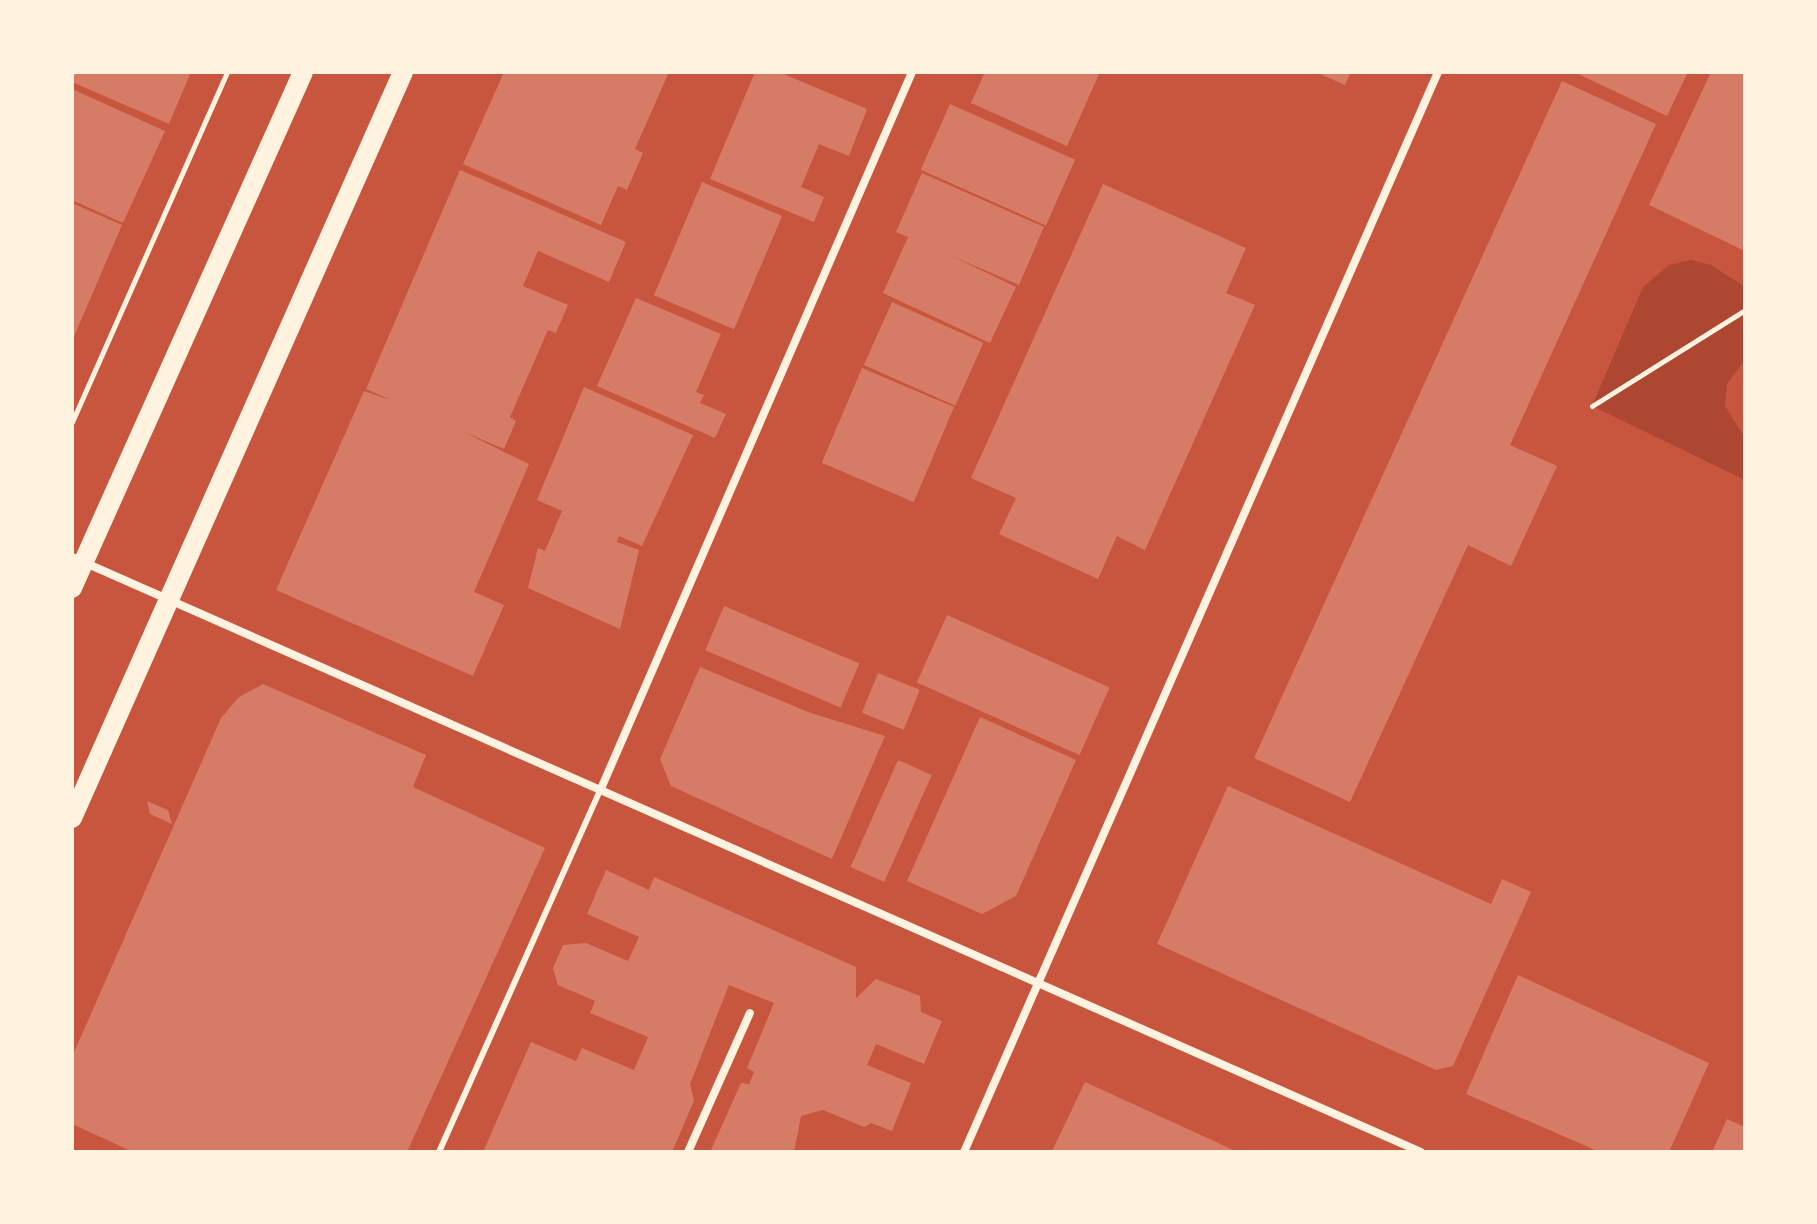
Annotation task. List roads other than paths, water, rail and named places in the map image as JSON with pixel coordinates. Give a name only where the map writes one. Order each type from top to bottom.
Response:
[{"type":"main road","points":[[72,588],[78,560],[303,72]]},
{"type":"main road","points":[[72,818],[403,72]]},
{"type":"street","points":[[600,791],[912,72]]},
{"type":"street","points":[[964,1152],[1438,72]]},
{"type":"street","points":[[78,560],[1421,1152]]},
{"type":"street","points":[[688,1152],[750,1013]]},
{"type":"lane","points":[[439,1152],[600,791]]}]
